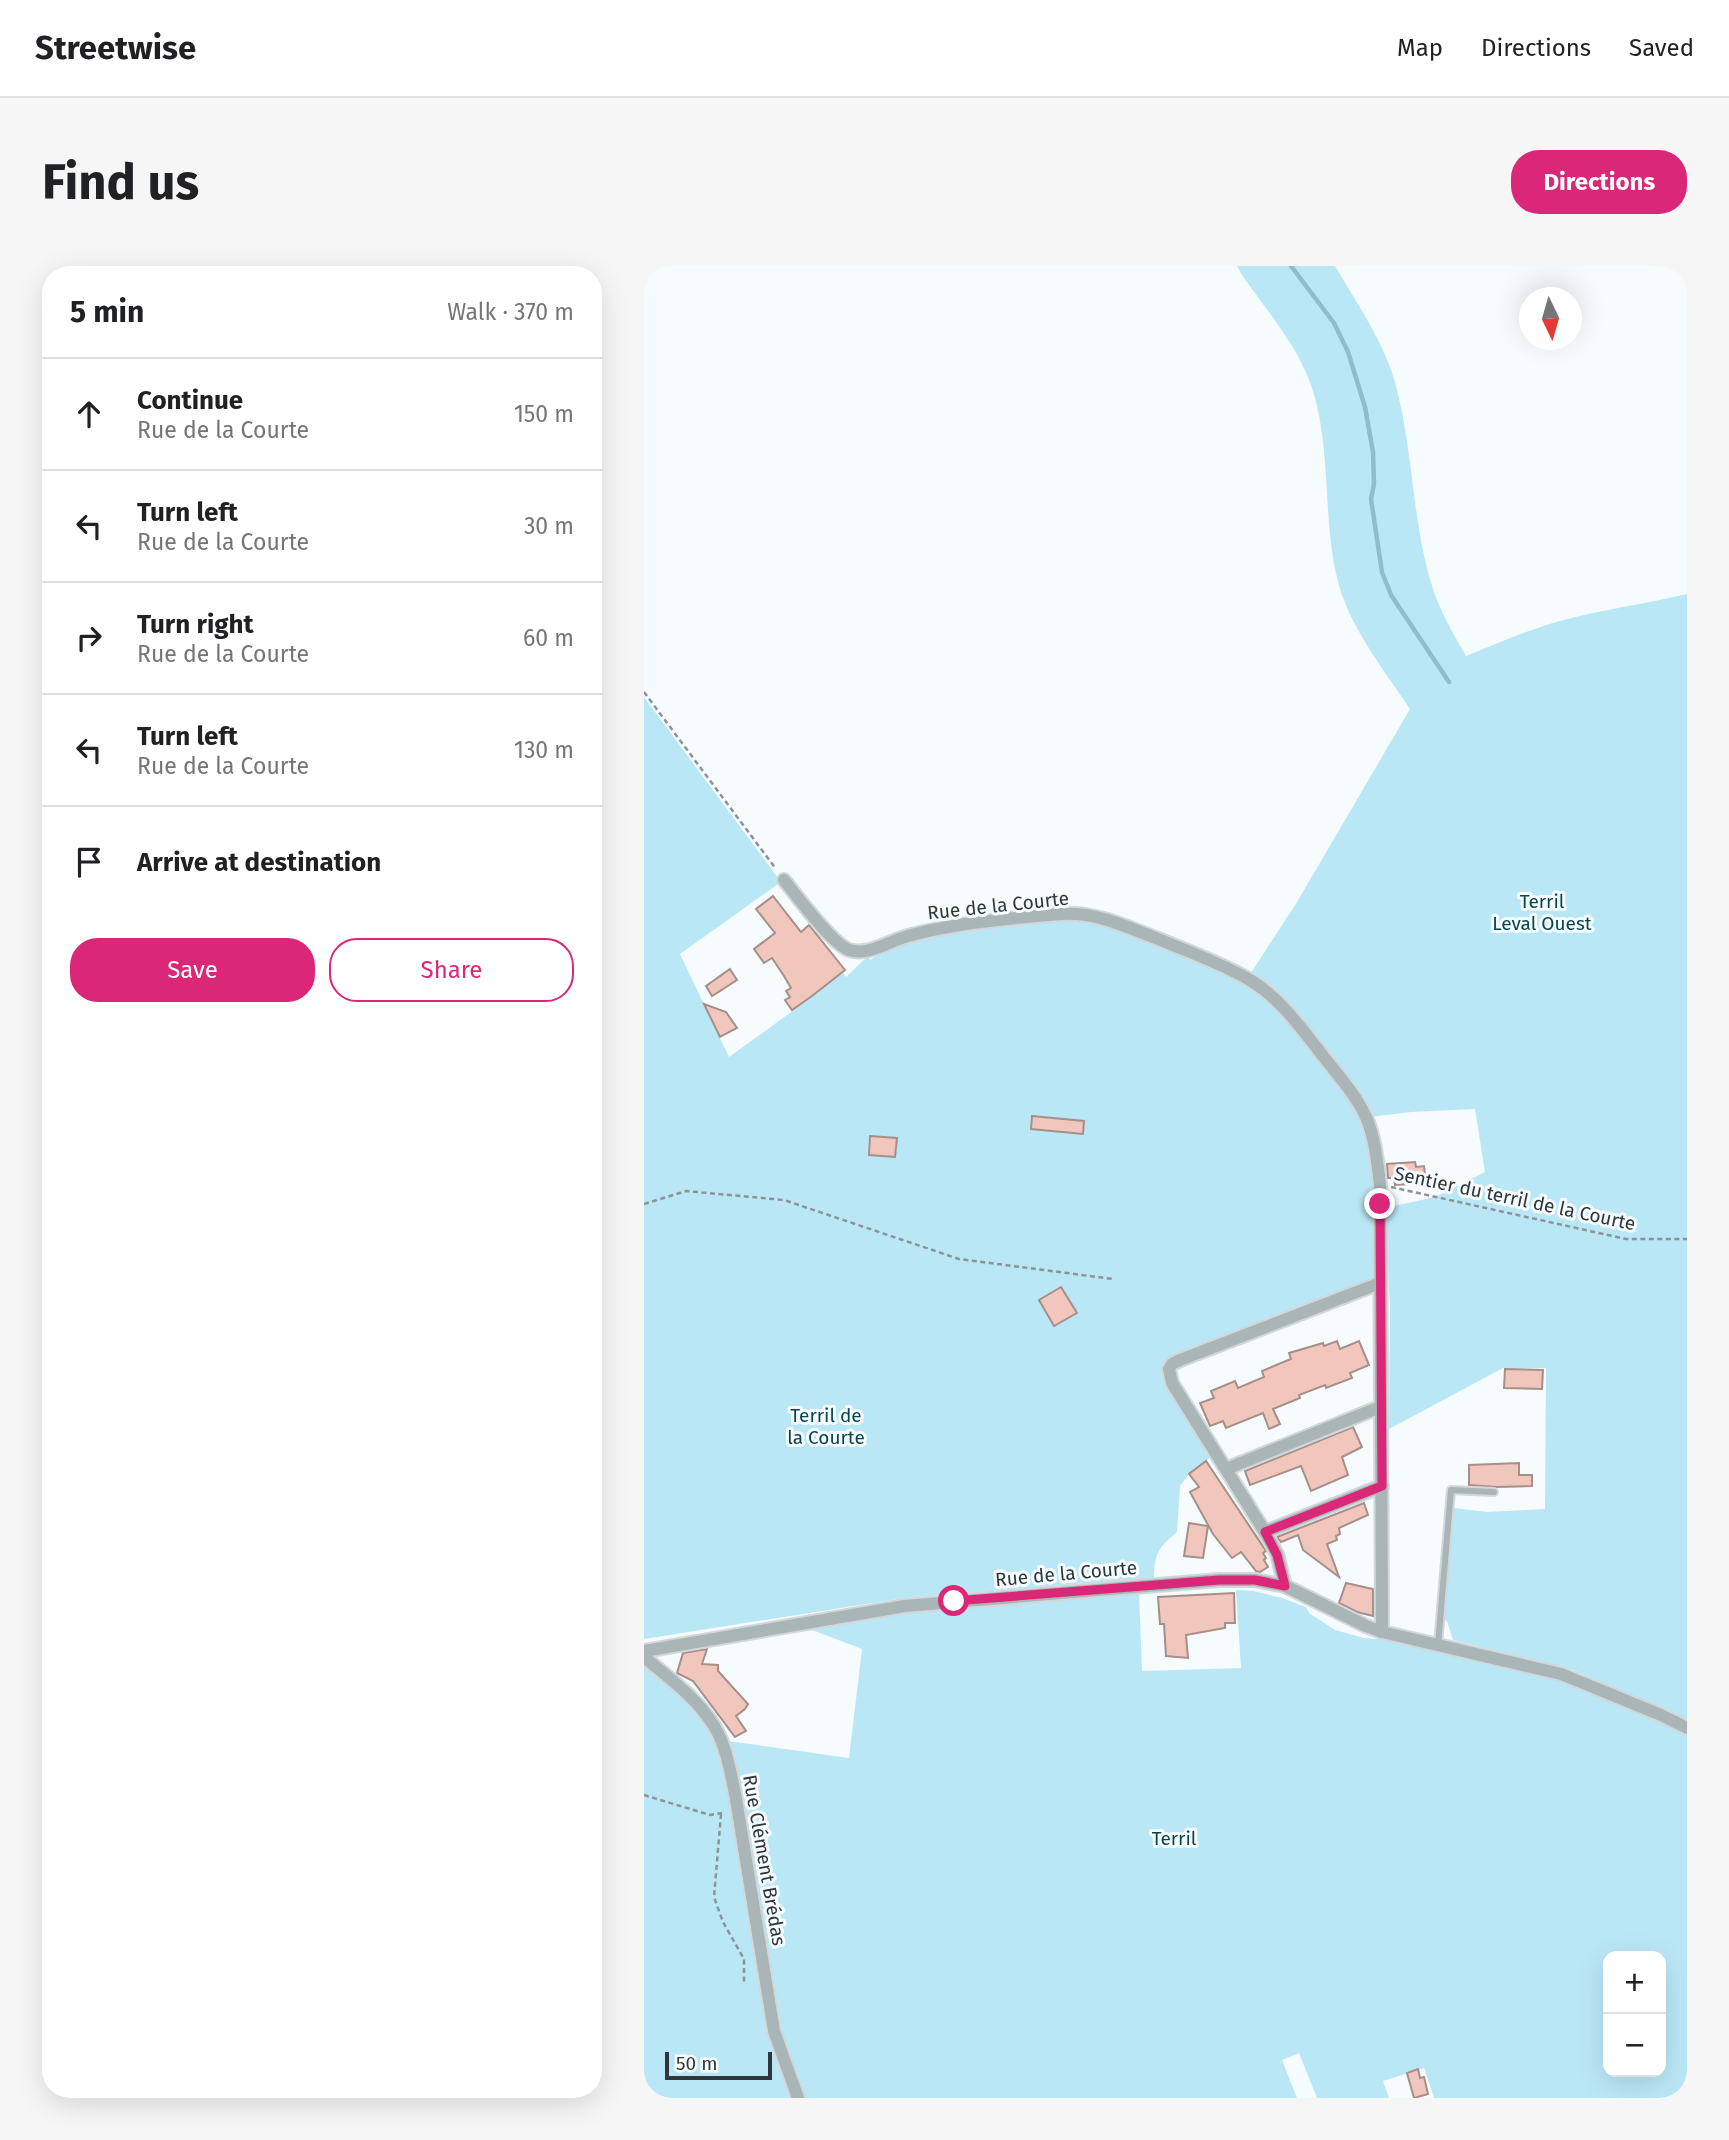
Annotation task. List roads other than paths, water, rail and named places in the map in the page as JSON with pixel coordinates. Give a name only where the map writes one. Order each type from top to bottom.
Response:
[{"type":"street","name":"Rue de la Courte","points":[[784,880],[817,922],[847,949],[861,951],[933,930],[1064,914],[1090,915],[1123,925],[1211,961],[1251,981],[1273,998],[1300,1028],[1354,1096],[1365,1116],[1374,1143],[1380,1184],[1382,1632]]},
{"type":"street","points":[[1285,1586],[1277,1555],[1265,1532],[1171,1383],[1169,1369],[1172,1364],[1380,1283]]},
{"type":"street","points":[[1226,1469],[1380,1407]]},
{"type":"street","points":[[1265,1532],[1382,1486]]},
{"type":"street","name":"Rue de la Courte","points":[[644,1651],[905,1605],[1219,1580],[1255,1580],[1285,1586],[1382,1632],[1560,1674],[1687,1728]]},
{"type":"street","name":"Rue Clément Brédas","points":[[644,1657],[701,1706],[716,1728],[729,1764],[774,2031],[798,2098]]},
{"type":"lane","points":[[1438,1645],[1451,1490],[1494,1492]]},
{"type":"waterway","points":[[1291,266],[1334,323],[1348,352],[1365,407],[1373,452],[1374,484],[1371,499],[1382,572],[1391,595],[1449,682]]},
{"type":"park label","name":"Terril Leval Ouest","points":[[1542,912]]},
{"type":"park label","name":"Terril de la Courte","points":[[826,1426]]},
{"type":"park label","name":"Terril","points":[[1174,1838]]}]
